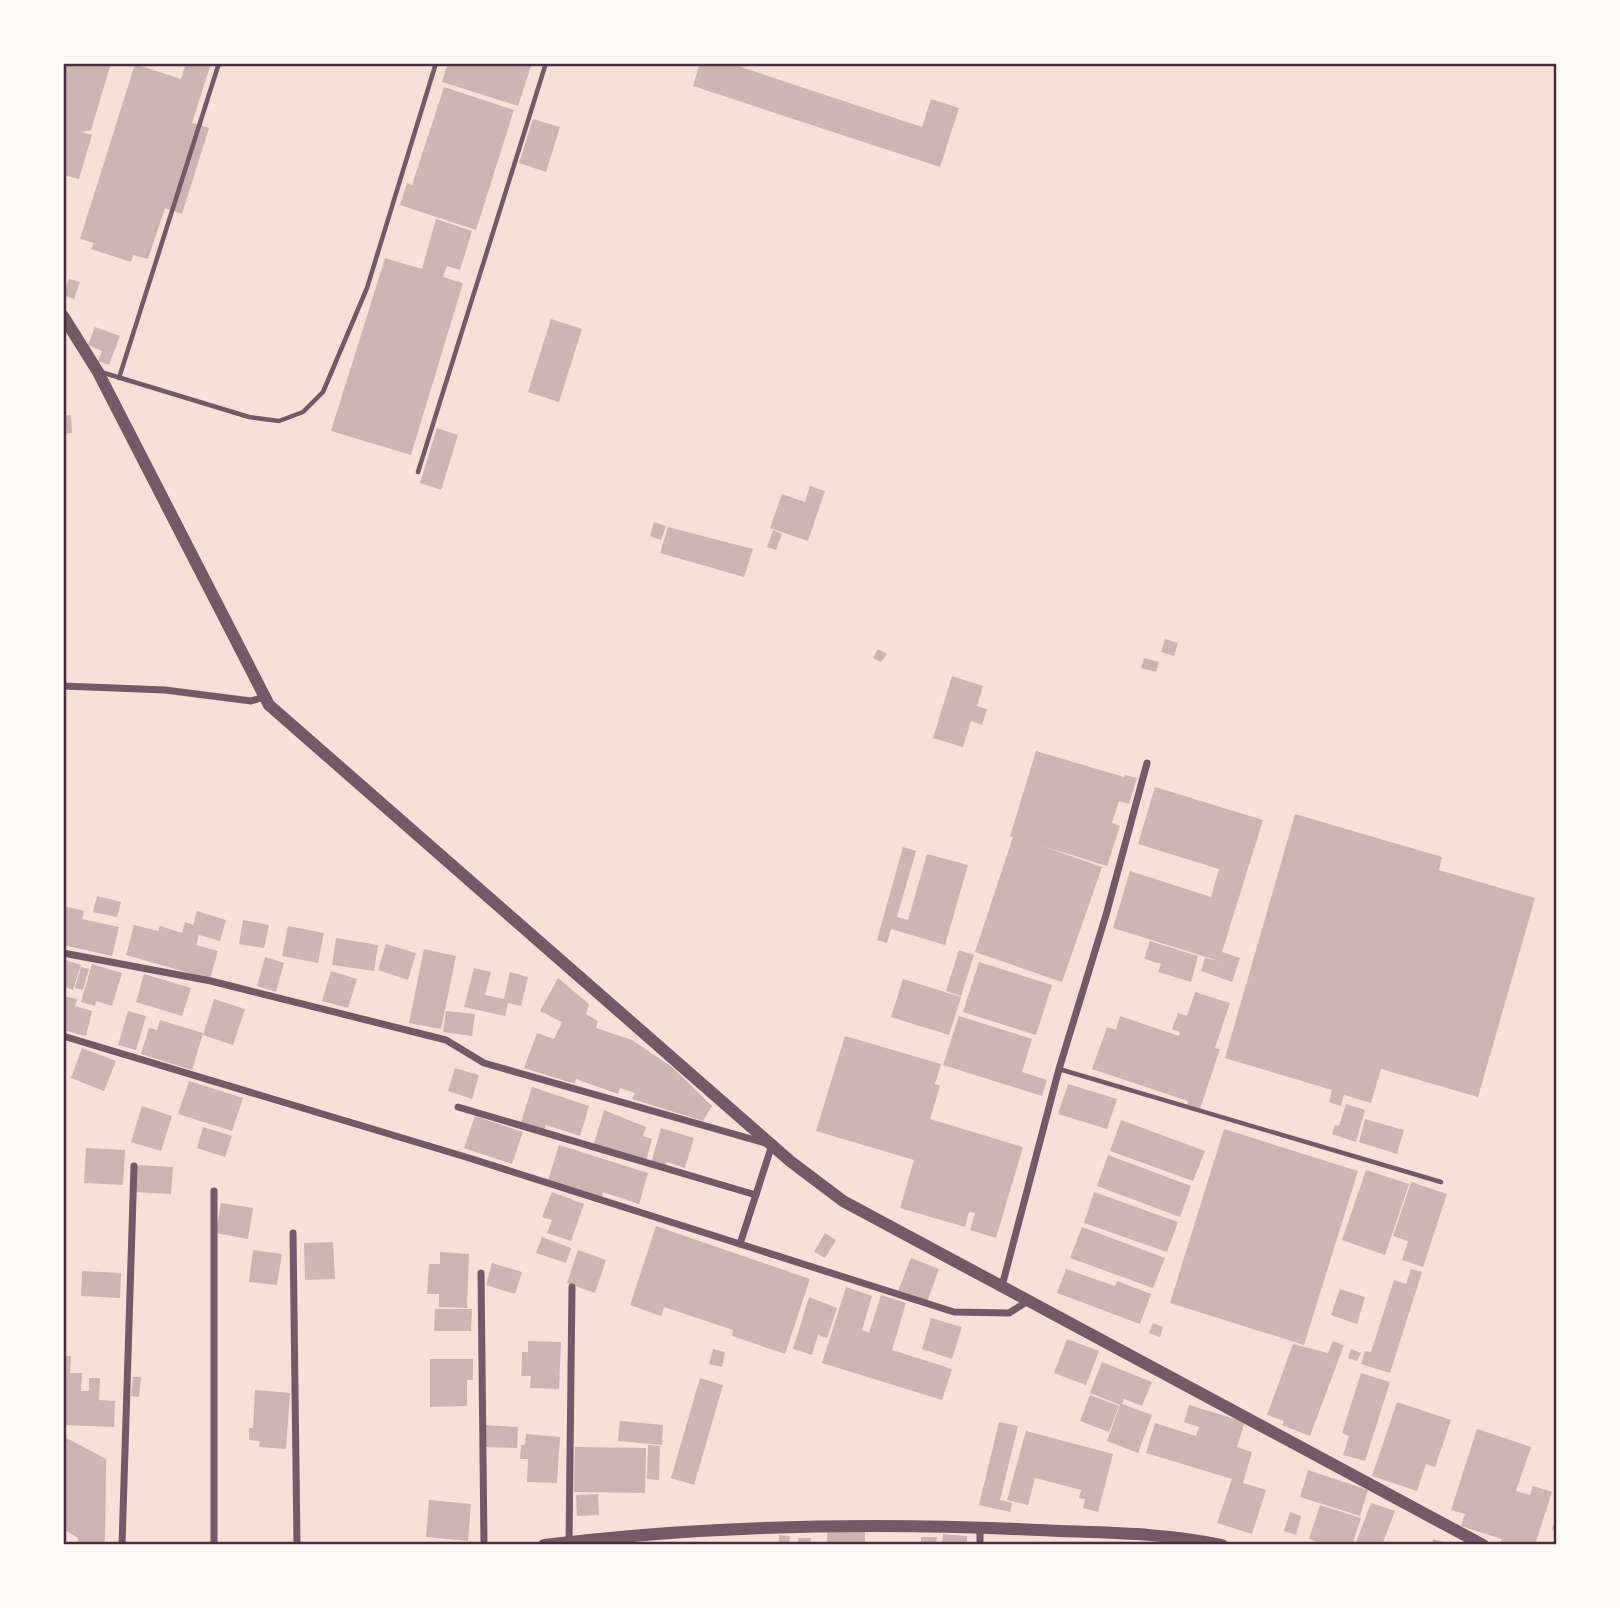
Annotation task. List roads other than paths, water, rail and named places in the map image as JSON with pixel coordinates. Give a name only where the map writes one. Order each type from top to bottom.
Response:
[{"type":"street","points":[[63,316],[98,372],[264,697],[289,724],[772,1145],[843,1200],[1483,1545]]},
{"type":"street","points":[[63,686],[165,690],[251,701],[264,697]]},
{"type":"street","points":[[1002,1286],[1059,1069],[1106,915],[1147,763]]},
{"type":"street","points":[[63,953],[211,981],[446,1040],[484,1063],[772,1145]]},
{"type":"street","points":[[63,1036],[954,1312],[1009,1313],[1029,1300]]},
{"type":"street","points":[[458,1107],[756,1195]]},
{"type":"street","points":[[740,1244],[772,1145]]},
{"type":"street","points":[[122,1545],[134,1166]]},
{"type":"street","points":[[214,1191],[214,1545]]},
{"type":"street","points":[[293,1233],[298,1545]]},
{"type":"street","points":[[481,1273],[484,1545]]},
{"type":"street","points":[[569,1542],[572,1287]]},
{"type":"street","points":[[980,1527],[980,1545]]},
{"type":"street","points":[[544,1545],[682,1530],[980,1527],[1101,1539],[1174,1536],[1222,1545]]},
{"type":"lane","points":[[119,378],[219,63]]},
{"type":"lane","points":[[98,372],[249,417],[279,421],[303,412],[323,392],[367,288],[436,63]]},
{"type":"lane","points":[[418,472],[546,63]]},
{"type":"lane","points":[[1059,1069],[1441,1182]]}]
